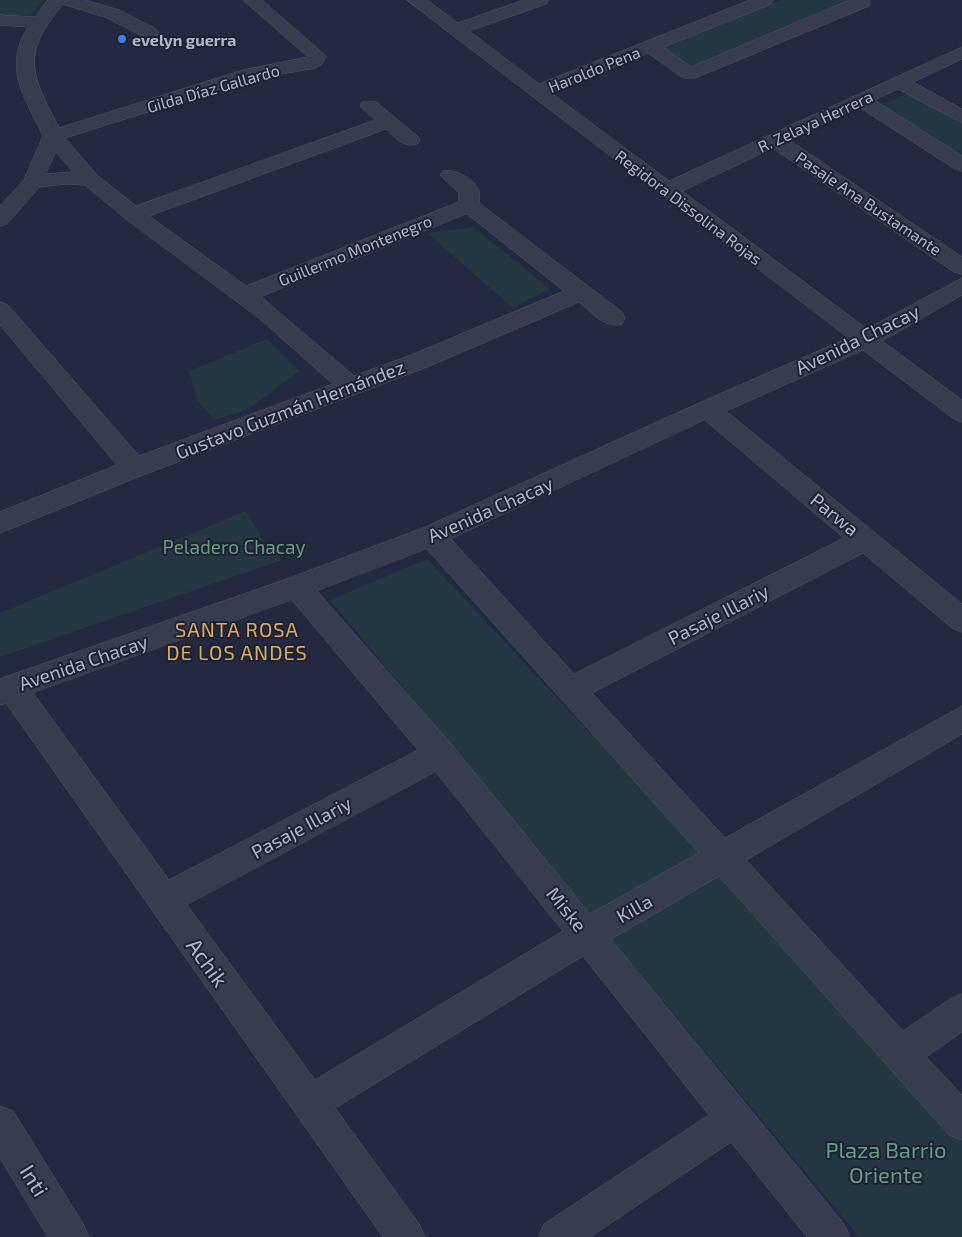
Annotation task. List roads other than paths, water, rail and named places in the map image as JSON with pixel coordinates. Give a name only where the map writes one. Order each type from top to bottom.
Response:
[{"type":"street","points":[[57,0],[38,22],[29,39],[24,71],[53,136],[90,179],[133,214],[267,313],[350,386]]},
{"type":"street","points":[[67,0],[113,14],[150,33]]},
{"type":"street","name":"Gilda Díaz Gallardo","points":[[53,136],[249,74],[310,64],[316,60],[317,56],[252,0]]},
{"type":"street","name":"Regidora Dissolina Rojas","points":[[416,0],[962,413]]},
{"type":"street","points":[[456,30],[540,0]]},
{"type":"street","name":"Haroldo Pena","points":[[538,91],[765,0]]},
{"type":"street","points":[[650,46],[689,74],[863,2],[859,0]]},
{"type":"street","points":[[0,20],[38,22]]},
{"type":"street","name":"R. Zelaya Herrera","points":[[668,190],[962,52]]},
{"type":"street","points":[[899,82],[962,117]]},
{"type":"street","points":[[860,100],[962,164]]},
{"type":"street","points":[[369,106],[410,140]]},
{"type":"street","points":[[133,214],[388,122]]},
{"type":"street","points":[[0,219],[33,182],[53,136]]},
{"type":"street","name":"Pasaje Ana Bustamante","points":[[775,140],[962,267]]},
{"type":"street","points":[[450,175],[470,191],[468,205],[579,293],[614,318]]},
{"type":"street","points":[[33,182],[64,178],[90,179]]},
{"type":"street","name":"Guillermo Montenegro","points":[[242,296],[468,205]]},
{"type":"street","name":"Avenida Chacay","points":[[6,690],[297,587],[432,536],[707,409],[865,340],[962,285]]},
{"type":"street","name":"Gustavo Guzmán Hernández","points":[[0,523],[134,468],[418,361],[579,293]]},
{"type":"street","points":[[0,310],[134,468]]},
{"type":"street","name":"Parwa","points":[[707,409],[962,620]]},
{"type":"street","points":[[432,536],[962,1122]]},
{"type":"street","name":"Pasaje Illariy","points":[[570,690],[866,539]]},
{"type":"street","name":"Miske","points":[[297,587],[440,754],[588,934],[831,1237]]},
{"type":"street","name":"Achik","points":[[6,690],[163,900],[406,1237]]},
{"type":"street","name":"Killa","points":[[310,1103],[588,934],[724,858],[962,719]]},
{"type":"street","name":"Pasaje Illariy","points":[[163,900],[440,754]]},
{"type":"street","points":[[900,1054],[962,1011]]},
{"type":"street","points":[[557,1237],[736,1118]]},
{"type":"street","name":"Inti","points":[[0,1125],[70,1237]]},
{"type":"place","name":"evelyn guerra","points":[[122,39]]},
{"type":"district","name":"SANTA ROSA DE LOS ANDES","points":[[237,640]]},
{"type":"park label","name":"Peladero Chacay","points":[[234,546]]},
{"type":"park label","name":"Plaza Barrio Oriente","points":[[886,1162]]}]
